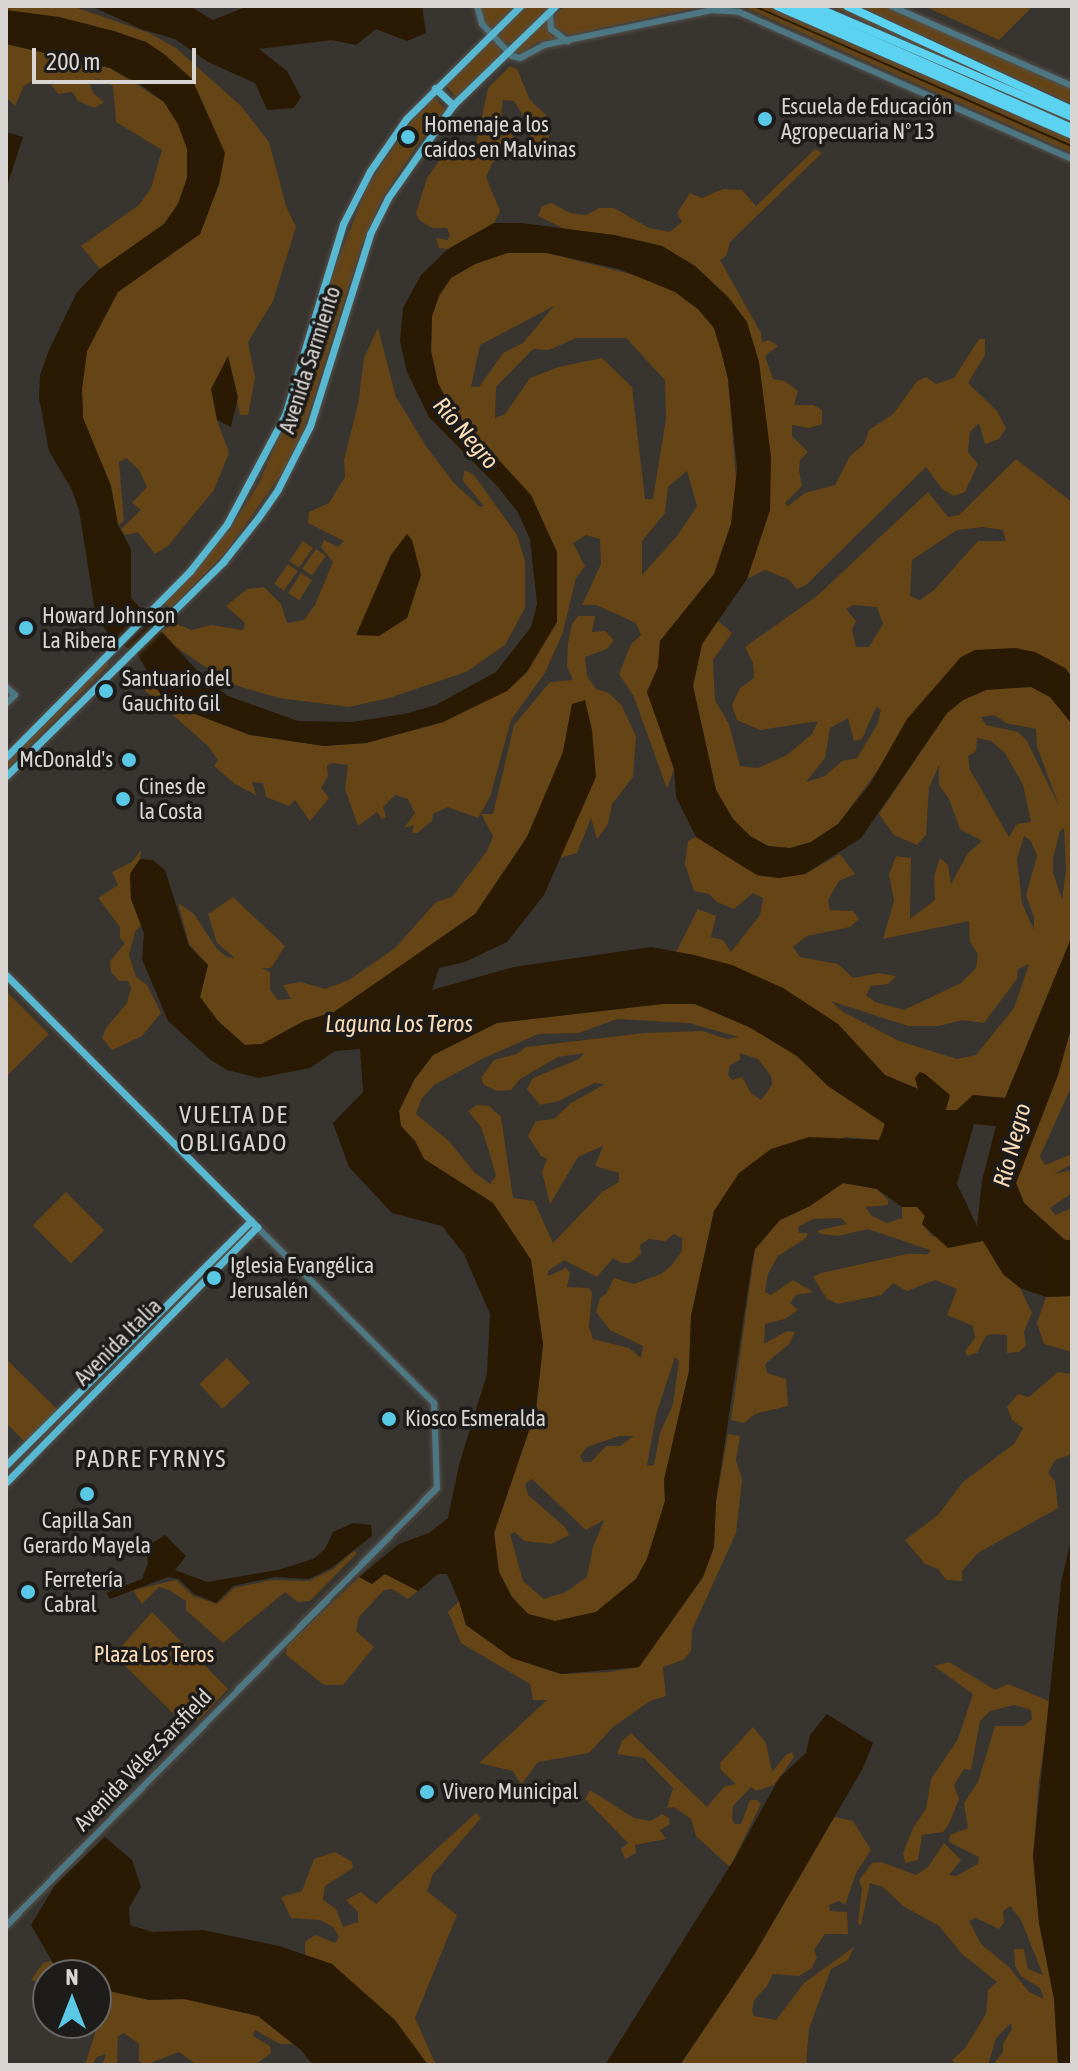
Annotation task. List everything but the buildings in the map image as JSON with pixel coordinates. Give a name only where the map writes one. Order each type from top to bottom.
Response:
[{"type":"highway","points":[[777,6],[1072,135]]},
{"type":"highway","points":[[795,6],[1072,128]]},
{"type":"highway","points":[[813,6],[1072,117]]},
{"type":"highway","points":[[847,6],[1072,110]]},
{"type":"main road","name":"Avenida Sarmiento","points":[[6,757],[215,541],[257,472],[285,415],[331,260],[355,198],[406,119],[520,6]]},
{"type":"main road","name":"Avenida Sarmiento","points":[[6,776],[223,562],[278,489],[310,426],[370,234],[396,186],[453,105],[553,7]]},
{"type":"main road","points":[[435,88],[453,105]]},
{"type":"main road","points":[[6,975],[254,1224]]},
{"type":"main road","name":"Avenida Italia","points":[[6,1465],[254,1224]]},
{"type":"main road","name":"Avenida Italia","points":[[6,1482],[254,1224]]},
{"type":"street","points":[[477,6],[479,19],[491,34],[509,52],[522,58],[540,46],[707,11],[731,10],[1072,159]]},
{"type":"street","points":[[891,6],[1072,86]]},
{"type":"street","points":[[553,7],[551,29],[568,42]]},
{"type":"street","points":[[6,703],[15,695],[7,689]]},
{"type":"street","name":"Avenida Vélez Sarsfield","points":[[6,1926],[437,1488],[434,1403],[254,1224]]},
{"type":"green space","points":[[6,6],[72,6],[149,33],[176,48],[241,106],[269,142],[286,206],[296,227],[273,301],[248,342],[255,378],[248,415],[240,415],[228,357],[217,420],[229,453],[214,490],[168,546],[155,554],[138,532],[125,535],[121,529],[141,510],[132,503],[147,487],[139,470],[126,458],[119,462],[124,521],[118,525],[111,486],[83,418],[82,388],[87,351],[111,302],[118,292],[200,234],[219,184],[192,79],[146,42],[59,17],[10,11]]},
{"type":"green space","points":[[480,6],[515,6],[492,29],[480,19]]},
{"type":"green space","points":[[524,6],[551,6],[514,42],[505,43],[500,37],[502,27]]},
{"type":"green space","points":[[565,6],[704,6],[569,35],[554,26],[555,15]]},
{"type":"green space","points":[[742,6],[769,6],[1072,139],[1072,153]]},
{"type":"green space","points":[[831,6],[842,6],[957,59],[956,62]]},
{"type":"green space","points":[[859,6],[884,6],[1072,90],[1072,104]]},
{"type":"green space","points":[[926,6],[1033,6],[999,40],[926,7]]},
{"type":"green space","points":[[546,19],[549,32],[555,39],[537,42],[521,53],[514,50]]},
{"type":"green space","points":[[485,43],[496,43],[500,56],[456,97],[445,85]]},
{"type":"green space","points":[[6,44],[110,68],[164,102],[178,124],[187,149],[187,178],[178,204],[164,224],[100,269],[81,246],[139,205],[151,188],[162,150],[116,122],[113,86],[98,79],[89,82],[93,93],[104,102],[95,108],[78,101],[72,92],[58,94],[48,80],[34,80],[24,86],[15,106],[6,97]]},
{"type":"green space","points":[[510,66],[517,69],[530,100],[546,115],[550,150],[530,146],[529,125],[514,101],[503,100],[501,116],[515,139],[493,162],[486,177],[500,211],[494,223],[448,249],[439,248],[436,238],[447,240],[450,236],[447,228],[432,228],[419,220],[416,213],[427,178],[447,150],[476,144],[488,88]]},
{"type":"green space","points":[[435,98],[446,110],[416,147],[382,199],[362,244],[303,432],[282,473],[226,552],[171,608],[164,603],[231,528],[259,483],[295,399],[332,275],[367,187],[407,126],[430,99]]},
{"type":"green space","points":[[815,149],[822,153],[730,242],[726,256],[720,260],[761,333],[762,342],[769,340],[778,346],[765,356],[773,379],[785,381],[798,391],[794,405],[814,405],[822,410],[822,424],[809,428],[792,425],[792,436],[808,452],[800,460],[802,486],[785,503],[788,506],[805,493],[835,485],[850,456],[864,444],[869,430],[893,414],[917,381],[926,377],[936,384],[954,378],[979,339],[985,339],[985,355],[968,383],[997,411],[1006,428],[999,439],[985,444],[979,423],[970,432],[968,452],[978,464],[965,492],[954,496],[942,489],[926,467],[806,585],[797,589],[788,579],[765,570],[747,579],[770,510],[729,298],[695,266],[662,246],[614,235],[567,230],[538,216],[542,206],[552,203],[570,213],[586,215],[599,208],[614,208],[649,228],[670,232],[682,222],[677,213],[690,193],[702,198],[723,189],[742,190],[756,206]]},
{"type":"green space","points":[[507,253],[547,253],[646,278],[675,292],[698,309],[714,328],[728,379],[737,492],[731,524],[714,574],[660,641],[658,667],[647,692],[674,769],[667,789],[634,697],[619,674],[631,644],[641,635],[636,623],[596,605],[582,605],[601,564],[600,539],[586,535],[573,543],[585,566],[576,578],[563,632],[545,673],[511,720],[490,797],[478,818],[448,807],[433,814],[432,821],[417,833],[412,833],[414,825],[404,828],[415,813],[408,799],[395,795],[383,807],[386,817],[382,819],[377,812],[358,826],[345,789],[348,765],[332,763],[327,766],[328,776],[321,788],[329,798],[310,821],[295,800],[289,806],[266,797],[263,783],[252,782],[256,795],[235,784],[214,766],[218,760],[208,746],[140,686],[150,679],[161,695],[187,711],[250,735],[324,746],[366,743],[444,722],[557,622],[557,552],[469,428],[450,407],[438,383],[431,351],[432,316],[439,296],[451,278],[475,264]],"holes":[[[554,306],[523,343],[503,353],[479,387],[471,387],[480,345]],[[576,338],[626,338],[665,380],[666,418],[653,499],[645,499],[632,387],[602,358],[559,367],[530,378],[505,414],[495,418],[496,387],[533,349],[549,350]],[[687,471],[697,506],[677,536],[642,575],[642,541],[665,513],[668,487]]]},
{"type":"green space","points":[[378,328],[396,397],[426,446],[453,482],[480,507],[484,506],[463,481],[464,470],[474,475],[517,535],[525,561],[525,608],[505,645],[466,672],[389,698],[349,707],[279,698],[231,684],[176,647],[161,631],[175,623],[191,630],[211,625],[243,630],[245,623],[226,606],[247,589],[264,587],[281,604],[287,623],[304,620],[315,605],[333,562],[321,547],[324,540],[338,547],[344,541],[308,523],[309,512],[329,503],[345,477],[344,460],[358,404],[364,358]]},
{"type":"green space","points":[[1016,459],[1072,502],[1072,677],[1065,668],[962,657],[838,824],[811,842],[790,848],[768,846],[750,836],[733,819],[716,790],[693,686],[702,644],[717,620],[732,633],[713,660],[715,700],[729,724],[740,766],[758,768],[787,755],[812,734],[818,721],[760,730],[737,720],[732,705],[740,688],[754,678],[753,663],[745,647],[817,596],[928,492],[948,517],[959,515]],"holes":[[[983,527],[1003,530],[1006,541],[978,541],[934,590],[920,600],[910,596],[912,560],[957,530]],[[853,605],[877,607],[883,624],[869,647],[856,647],[852,630],[856,621],[846,609]],[[876,707],[881,710],[877,725],[857,758],[842,761],[825,776],[806,782],[825,758],[830,728],[848,718],[854,741],[862,739]]]},
{"type":"green space","points":[[303,541],[313,548],[299,568],[289,561]]},
{"type":"green space","points":[[316,549],[326,556],[312,576],[302,569]]},
{"type":"green space","points":[[288,564],[298,571],[284,591],[274,584]]},
{"type":"green space","points":[[301,573],[312,580],[299,600],[288,593]]},
{"type":"green space","points":[[578,616],[595,616],[592,632],[605,631],[614,640],[607,649],[585,657],[587,676],[596,689],[609,693],[622,706],[636,736],[633,777],[612,804],[608,824],[597,839],[591,818],[577,853],[559,858],[574,824],[572,704],[563,752],[545,800],[527,837],[475,914],[334,1012],[304,1021],[262,1044],[245,1045],[218,1021],[200,997],[208,965],[189,944],[178,903],[194,914],[217,949],[227,957],[235,958],[217,943],[208,914],[233,897],[285,946],[271,968],[262,968],[270,972],[270,990],[278,1000],[291,999],[283,985],[301,982],[325,989],[349,980],[395,948],[436,902],[452,897],[487,851],[493,836],[481,814],[493,814],[514,725],[550,682],[573,680],[567,667],[568,643],[572,624]]},
{"type":"green space","points":[[105,661],[109,665],[6,770],[6,761]]},
{"type":"green space","points":[[1031,687],[1050,697],[1072,724],[1072,936],[1005,1098],[973,1095],[957,1110],[946,1110],[919,1089],[885,1075],[838,1024],[694,955],[676,952],[698,909],[716,916],[711,937],[723,940],[731,952],[760,915],[763,898],[753,893],[734,909],[717,902],[709,894],[694,891],[685,864],[688,841],[696,837],[757,875],[779,878],[805,874],[840,854],[855,874],[839,881],[828,900],[830,910],[853,911],[859,919],[850,927],[807,936],[793,947],[800,957],[838,964],[853,978],[878,973],[896,976],[888,984],[871,986],[866,995],[875,1002],[904,1010],[961,983],[976,968],[978,954],[970,942],[969,921],[883,939],[894,901],[889,874],[896,856],[911,858],[910,919],[935,900],[934,877],[940,858],[948,865],[951,884],[968,853],[982,841],[960,829],[949,799],[939,785],[939,765],[929,788],[926,835],[917,845],[894,835],[879,814],[947,713],[963,700],[986,690]],"holes":[[[994,715],[1006,723],[1036,729],[1037,747],[1059,806],[1027,741],[1018,732],[986,725],[981,717]],[[977,738],[991,741],[1005,753],[1023,785],[1031,822],[1017,824],[1009,837],[970,770],[968,756],[976,751]],[[1064,828],[1066,870],[1062,900],[1053,872],[1060,831]],[[1024,836],[1031,841],[1037,856],[1026,895],[1034,918],[1034,930],[1022,903],[1017,859]],[[1029,964],[1014,1008],[976,1055],[957,1059],[899,1041],[843,1012],[831,1001],[908,1026],[939,1026],[962,1020],[984,1023],[1017,979],[1018,969]]]},
{"type":"green space","points":[[141,850],[140,859],[130,874],[131,899],[141,925],[135,932],[129,955],[136,977],[147,985],[161,1013],[142,1036],[112,1050],[102,1038],[106,1028],[127,1003],[131,988],[128,981],[119,981],[111,972],[110,961],[125,943],[120,938],[120,927],[98,898],[118,885],[112,872],[132,862]]},
{"type":"green space","points":[[6,991],[49,1034],[6,1077]]},
{"type":"green space","points":[[662,1004],[695,1004],[749,1027],[797,1056],[828,1086],[885,1123],[880,1140],[845,1137],[714,1211],[691,1316],[689,1371],[664,1480],[665,1501],[647,1559],[636,1579],[596,1612],[555,1621],[528,1614],[512,1597],[499,1572],[494,1533],[536,1410],[543,1344],[531,1260],[493,1203],[424,1159],[415,1141],[401,1126],[399,1111],[414,1080],[433,1055],[497,1023]],"holes":[[[617,1019],[689,1023],[739,1037],[727,1039],[702,1031],[644,1033],[526,1047],[517,1054],[494,1060],[481,1078],[484,1085],[497,1091],[511,1090],[520,1079],[558,1057],[584,1053],[579,1059],[533,1078],[527,1089],[540,1105],[559,1101],[594,1083],[605,1084],[571,1103],[554,1119],[536,1121],[528,1136],[541,1156],[547,1159],[542,1172],[550,1204],[578,1157],[603,1146],[595,1166],[619,1173],[619,1182],[602,1192],[553,1243],[534,1201],[513,1198],[501,1117],[489,1106],[477,1105],[468,1111],[481,1127],[488,1148],[496,1176],[490,1184],[475,1173],[449,1141],[416,1114],[422,1098],[434,1085],[538,1034],[579,1033]],[[740,1053],[758,1059],[771,1076],[772,1085],[761,1100],[751,1093],[742,1077],[732,1080],[728,1075],[730,1065],[740,1060]],[[674,1234],[682,1238],[682,1251],[661,1274],[634,1284],[614,1278],[606,1294],[600,1298],[596,1312],[610,1330],[643,1346],[641,1358],[629,1348],[593,1339],[589,1327],[592,1293],[589,1288],[567,1287],[570,1273],[566,1268],[548,1276],[548,1271],[564,1260],[597,1277],[613,1258],[630,1263],[641,1254],[640,1245],[649,1239],[665,1241]],[[675,1357],[679,1361],[673,1404],[660,1433],[654,1465],[647,1466],[656,1415]],[[619,1436],[634,1436],[620,1446],[606,1446],[591,1462],[583,1462],[580,1456],[587,1447]],[[532,1479],[586,1530],[604,1520],[593,1547],[587,1577],[566,1592],[544,1599],[523,1581],[510,1534],[515,1532],[524,1541],[551,1544],[569,1535],[565,1527],[528,1495],[525,1484]]]},
{"type":"green space","points":[[1072,1025],[1070,1090],[1040,1156],[1045,1165],[1072,1154],[1072,1164],[1054,1174],[1072,1170],[1072,1193],[1050,1208],[1055,1215],[1072,1208],[1072,1240],[1065,1240],[1024,1203],[1016,1183],[1058,1075]]},
{"type":"green space","points":[[843,1183],[877,1189],[888,1200],[888,1205],[865,1207],[872,1216],[887,1223],[902,1218],[902,1207],[917,1207],[925,1216],[922,1224],[932,1236],[983,1241],[1003,1274],[1020,1288],[1032,1313],[1024,1332],[1026,1345],[1019,1352],[1007,1353],[1007,1335],[993,1334],[986,1336],[977,1353],[967,1356],[965,1351],[975,1338],[973,1326],[947,1315],[957,1289],[935,1280],[907,1291],[893,1283],[881,1295],[838,1304],[827,1299],[813,1277],[907,1254],[929,1254],[930,1250],[868,1229],[838,1236],[821,1234],[816,1231],[847,1224],[841,1218],[813,1219],[798,1227],[799,1233],[808,1233],[806,1238],[778,1256],[768,1274],[765,1292],[771,1295],[793,1280],[813,1292],[796,1295],[790,1303],[798,1310],[785,1319],[765,1324],[764,1344],[787,1331],[795,1332],[789,1344],[765,1364],[767,1373],[786,1379],[788,1406],[755,1414],[744,1423],[731,1420],[755,1249],[780,1220],[810,1206]]},
{"type":"green space","points":[[66,1192],[104,1230],[71,1263],[33,1225]]},
{"type":"green space","points":[[1072,1296],[1072,1352],[1044,1344],[1037,1323],[1046,1297]]},
{"type":"green space","points":[[227,1358],[250,1383],[222,1409],[199,1384]]},
{"type":"green space","points":[[6,1359],[58,1410],[25,1442],[6,1423]]},
{"type":"green space","points":[[1058,1372],[1072,1374],[1072,1454],[1055,1460],[1048,1473],[1055,1481],[1058,1508],[978,1553],[962,1571],[962,1581],[946,1580],[938,1569],[925,1564],[905,1540],[938,1515],[963,1482],[1014,1444],[1023,1428],[1012,1420],[1007,1407],[1018,1394],[1029,1397]]},
{"type":"green space","points":[[728,1434],[740,1436],[736,1460],[742,1480],[736,1533],[692,1630],[691,1651],[683,1660],[663,1667],[666,1696],[650,1701],[613,1727],[589,1753],[538,1762],[521,1785],[513,1771],[479,1763],[547,1700],[533,1700],[530,1684],[461,1643],[448,1612],[459,1601],[466,1625],[512,1658],[561,1674],[639,1667],[703,1577],[714,1547],[716,1501]]},
{"type":"green space","points":[[354,1551],[357,1553],[310,1601],[298,1602],[285,1592],[223,1643],[186,1610],[186,1601],[169,1590],[159,1587],[142,1604],[133,1590],[176,1580],[193,1596],[217,1604],[234,1588],[271,1580],[309,1581],[332,1570]]},
{"type":"green space","points":[[385,1574],[418,1591],[408,1599],[392,1589],[384,1590],[359,1617],[356,1631],[374,1647],[343,1685],[324,1685],[286,1655],[287,1646],[359,1577],[372,1584]]},
{"type":"green space","name":"Plaza Los Teros","points":[[152,1612],[228,1689],[198,1721],[186,1709],[177,1717],[114,1655]]},
{"type":"green space","points":[[949,1662],[995,1690],[1008,1684],[1051,1702],[1039,1780],[1033,1856],[1039,1923],[1054,1999],[1058,2065],[993,2065],[1003,2052],[1003,2044],[1012,2029],[1011,2023],[996,2038],[988,2065],[956,2065],[952,2060],[965,2048],[986,2014],[988,1990],[997,1982],[962,1954],[939,1926],[903,1906],[883,1887],[870,1883],[861,1925],[858,1924],[862,1889],[859,1880],[872,1863],[881,1862],[916,1875],[928,1867],[944,1843],[961,1860],[949,1875],[956,1876],[978,1864],[979,1857],[949,1842],[950,1835],[968,1828],[964,1803],[978,1782],[995,1726],[1024,1726],[1032,1719],[1031,1710],[1014,1705],[990,1711],[980,1721],[971,1770],[964,1769],[954,1785],[959,1799],[949,1824],[943,1832],[922,1835],[918,1860],[905,1863],[903,1853],[913,1828],[926,1809],[931,1779],[958,1739],[973,1694],[934,1666]],"holes":[[[1010,1906],[1021,1920],[1043,1975],[1028,1969],[1024,1949],[1014,1949],[1015,1966],[1021,1976],[1040,1988],[1044,1999],[1029,1992],[1009,1967],[981,1944],[969,1921],[976,1918],[999,1929],[1004,1922],[1003,1911]]]},
{"type":"green space","points":[[753,1727],[766,1743],[772,1772],[786,1755],[792,1752],[794,1757],[774,1785],[756,1791],[751,1787],[733,1806],[732,1819],[735,1824],[741,1824],[750,1800],[761,1804],[730,1867],[696,1836],[691,1819],[674,1807],[667,1808],[673,1788],[644,1758],[617,1754],[622,1741],[631,1733],[707,1807],[724,1787],[736,1784],[721,1770],[720,1763]]},
{"type":"green space","points":[[590,1790],[634,1818],[651,1821],[662,1814],[670,1819],[669,1825],[660,1830],[666,1839],[635,1845],[636,1853],[625,1859],[621,1849],[628,1843],[585,1799]]},
{"type":"green space","points":[[476,1813],[481,1818],[433,1874],[427,1891],[457,1915],[415,2018],[436,2065],[428,2065],[332,1964],[305,1955],[305,1942],[315,1935],[335,1943],[339,1937],[333,1927],[320,1920],[291,1918],[281,1897],[302,1891],[314,1859],[335,1852],[352,1862],[353,1868],[325,1886],[323,1900],[336,1909],[343,1927],[358,1922],[358,1912],[346,1900],[361,1892],[376,1904]]},
{"type":"green space","points":[[834,1817],[853,1821],[871,1850],[856,1873],[845,1905],[839,1901],[829,1905],[830,1911],[847,1912],[848,1934],[825,1934],[814,1950],[817,1957],[812,1968],[799,1976],[773,1974],[754,2000],[752,2011],[754,2016],[776,2020],[804,1983],[854,1947],[848,1960],[831,1969],[809,2029],[806,2065],[680,2065],[754,1955]]},
{"type":"green space","points":[[112,1992],[149,2000],[184,1999],[258,2016],[293,2044],[280,2044],[255,2030],[253,2036],[270,2046],[271,2053],[255,2065],[197,2065],[179,2052],[145,2065],[139,2061],[139,2044],[124,2033],[118,2036],[117,2065],[102,2065],[106,2054],[97,2057],[92,2065],[85,2065],[93,2039],[112,2039]]},
{"type":"water","points":[[91,6],[189,6],[213,20],[248,6],[422,6],[426,33],[407,41],[376,29],[356,45],[332,40],[259,49],[287,71],[301,97],[294,108],[267,110],[255,83],[208,62],[175,39],[141,29]]},
{"type":"water","name":"Río Negro","points":[[6,10],[59,17],[146,42],[192,79],[225,153],[219,184],[200,234],[118,292],[87,351],[82,389],[83,418],[111,486],[118,525],[131,549],[131,598],[203,677],[228,696],[298,721],[352,722],[404,714],[436,705],[496,672],[531,627],[537,604],[530,539],[517,511],[498,487],[429,417],[407,372],[400,341],[403,308],[421,275],[448,249],[494,223],[522,223],[614,235],[662,246],[695,266],[729,298],[747,322],[759,362],[771,457],[770,510],[747,579],[702,644],[693,686],[716,790],[733,819],[750,836],[768,846],[790,848],[811,842],[838,824],[870,784],[907,719],[961,657],[975,650],[1015,648],[1035,652],[1065,668],[1072,677],[1072,724],[1050,697],[1031,687],[986,690],[963,700],[947,713],[861,838],[805,874],[779,878],[757,875],[696,837],[676,797],[674,769],[647,692],[658,667],[660,641],[714,574],[731,524],[737,469],[728,379],[721,351],[714,328],[698,309],[675,292],[619,269],[547,253],[507,253],[475,264],[451,278],[439,296],[432,316],[431,351],[438,383],[450,407],[531,495],[557,552],[557,622],[527,672],[507,691],[443,722],[366,743],[324,746],[250,735],[187,711],[161,695],[138,655],[111,637],[96,617],[79,510],[72,490],[49,451],[39,398],[40,375],[77,292],[100,269],[164,224],[178,204],[187,178],[187,149],[178,124],[164,102],[141,85],[110,68],[6,44]]},
{"type":"water","points":[[6,132],[23,137],[6,189]]},
{"type":"water","points":[[228,356],[238,397],[231,427],[217,420],[211,389]]},
{"type":"water","points":[[407,534],[412,540],[421,575],[407,618],[379,636],[356,635],[391,555]]},
{"type":"water","name":"Laguna Los Teros","points":[[585,700],[592,730],[596,777],[544,895],[507,942],[465,962],[439,968],[432,990],[514,967],[651,947],[694,955],[732,965],[783,988],[838,1024],[885,1075],[918,1089],[915,1078],[920,1072],[925,1074],[950,1095],[946,1110],[957,1110],[973,1095],[1005,1098],[1072,936],[1072,1025],[1058,1075],[1016,1183],[1024,1203],[1065,1240],[1072,1240],[1072,1296],[1046,1297],[1020,1288],[1003,1274],[983,1241],[948,1248],[922,1224],[925,1216],[917,1207],[902,1207],[877,1189],[843,1183],[810,1206],[780,1220],[755,1249],[716,1501],[714,1547],[703,1577],[639,1667],[561,1674],[512,1658],[466,1625],[447,1574],[438,1574],[418,1591],[385,1574],[372,1584],[359,1577],[399,1544],[429,1533],[448,1518],[459,1465],[487,1374],[490,1314],[464,1254],[442,1226],[392,1213],[349,1167],[333,1123],[363,1092],[360,1049],[335,1051],[310,1068],[259,1078],[227,1070],[211,1060],[168,1021],[142,959],[144,933],[131,899],[130,874],[140,859],[153,860],[165,870],[189,946],[208,965],[200,997],[218,1021],[245,1045],[262,1044],[304,1021],[334,1012],[475,914],[527,837],[563,752],[572,704]],"holes":[[[662,1004],[695,1004],[749,1027],[797,1056],[828,1086],[885,1124],[879,1140],[809,1137],[771,1149],[739,1173],[714,1211],[691,1316],[689,1371],[664,1480],[665,1501],[647,1559],[636,1579],[596,1612],[555,1621],[528,1614],[512,1597],[499,1572],[494,1533],[536,1410],[543,1344],[531,1260],[493,1203],[424,1159],[415,1141],[401,1126],[399,1111],[414,1080],[433,1055],[497,1023]],[[974,1124],[996,1126],[982,1181],[977,1226],[957,1184]]]},
{"type":"water","points":[[353,1523],[371,1525],[372,1536],[331,1568],[309,1579],[275,1577],[233,1586],[216,1603],[194,1594],[179,1579],[168,1577],[110,1599],[106,1593],[142,1579],[148,1563],[146,1547],[165,1535],[186,1556],[175,1570],[207,1582],[278,1570],[313,1559],[325,1549],[333,1532]]},
{"type":"water","points":[[1072,1536],[1072,2065],[1058,2065],[1054,1999],[1039,1923],[1033,1856],[1061,1583]]},
{"type":"water","points":[[827,1714],[873,1743],[863,1768],[754,1955],[680,2065],[605,2065],[735,1858],[779,1778],[806,1753],[810,1735]]},
{"type":"water","points":[[105,1837],[132,1860],[141,1887],[129,1908],[130,1925],[152,1932],[203,1930],[279,1946],[332,1964],[395,2020],[428,2065],[313,2065],[301,2050],[258,2016],[184,1999],[149,2000],[112,1992],[112,1959],[51,1959],[31,1925],[55,1885]]},
{"type":"waterway","points":[[754,6],[1072,146]]},
{"type":"place","name":"Escuela de Educación Agropecuaria N° 13","points":[[765,119]]},
{"type":"place","name":"Homenaje a los caídos en Malvinas","points":[[408,137]]},
{"type":"place","name":"Howard Johnson La Ribera","points":[[26,628]]},
{"type":"place","name":"Santuario del Gauchito Gil","points":[[106,691]]},
{"type":"place","name":"McDonald's","points":[[129,760]]},
{"type":"place","name":"Cines de la Costa","points":[[123,799]]},
{"type":"place","name":"Iglesia Evangélica Jerusalén","points":[[214,1278]]},
{"type":"place","name":"Kiosco Esmeralda","points":[[389,1419]]},
{"type":"place","name":"Capilla San Gerardo Mayela","points":[[87,1494]]},
{"type":"place","name":"Ferretería Cabral","points":[[28,1592]]},
{"type":"place","name":"Vivero Municipal","points":[[427,1792]]},
{"type":"district","name":"VUELTA DE OBLIGADO","points":[[234,1129]]},
{"type":"district","name":"PADRE FYRNYS","points":[[151,1459]]}]
